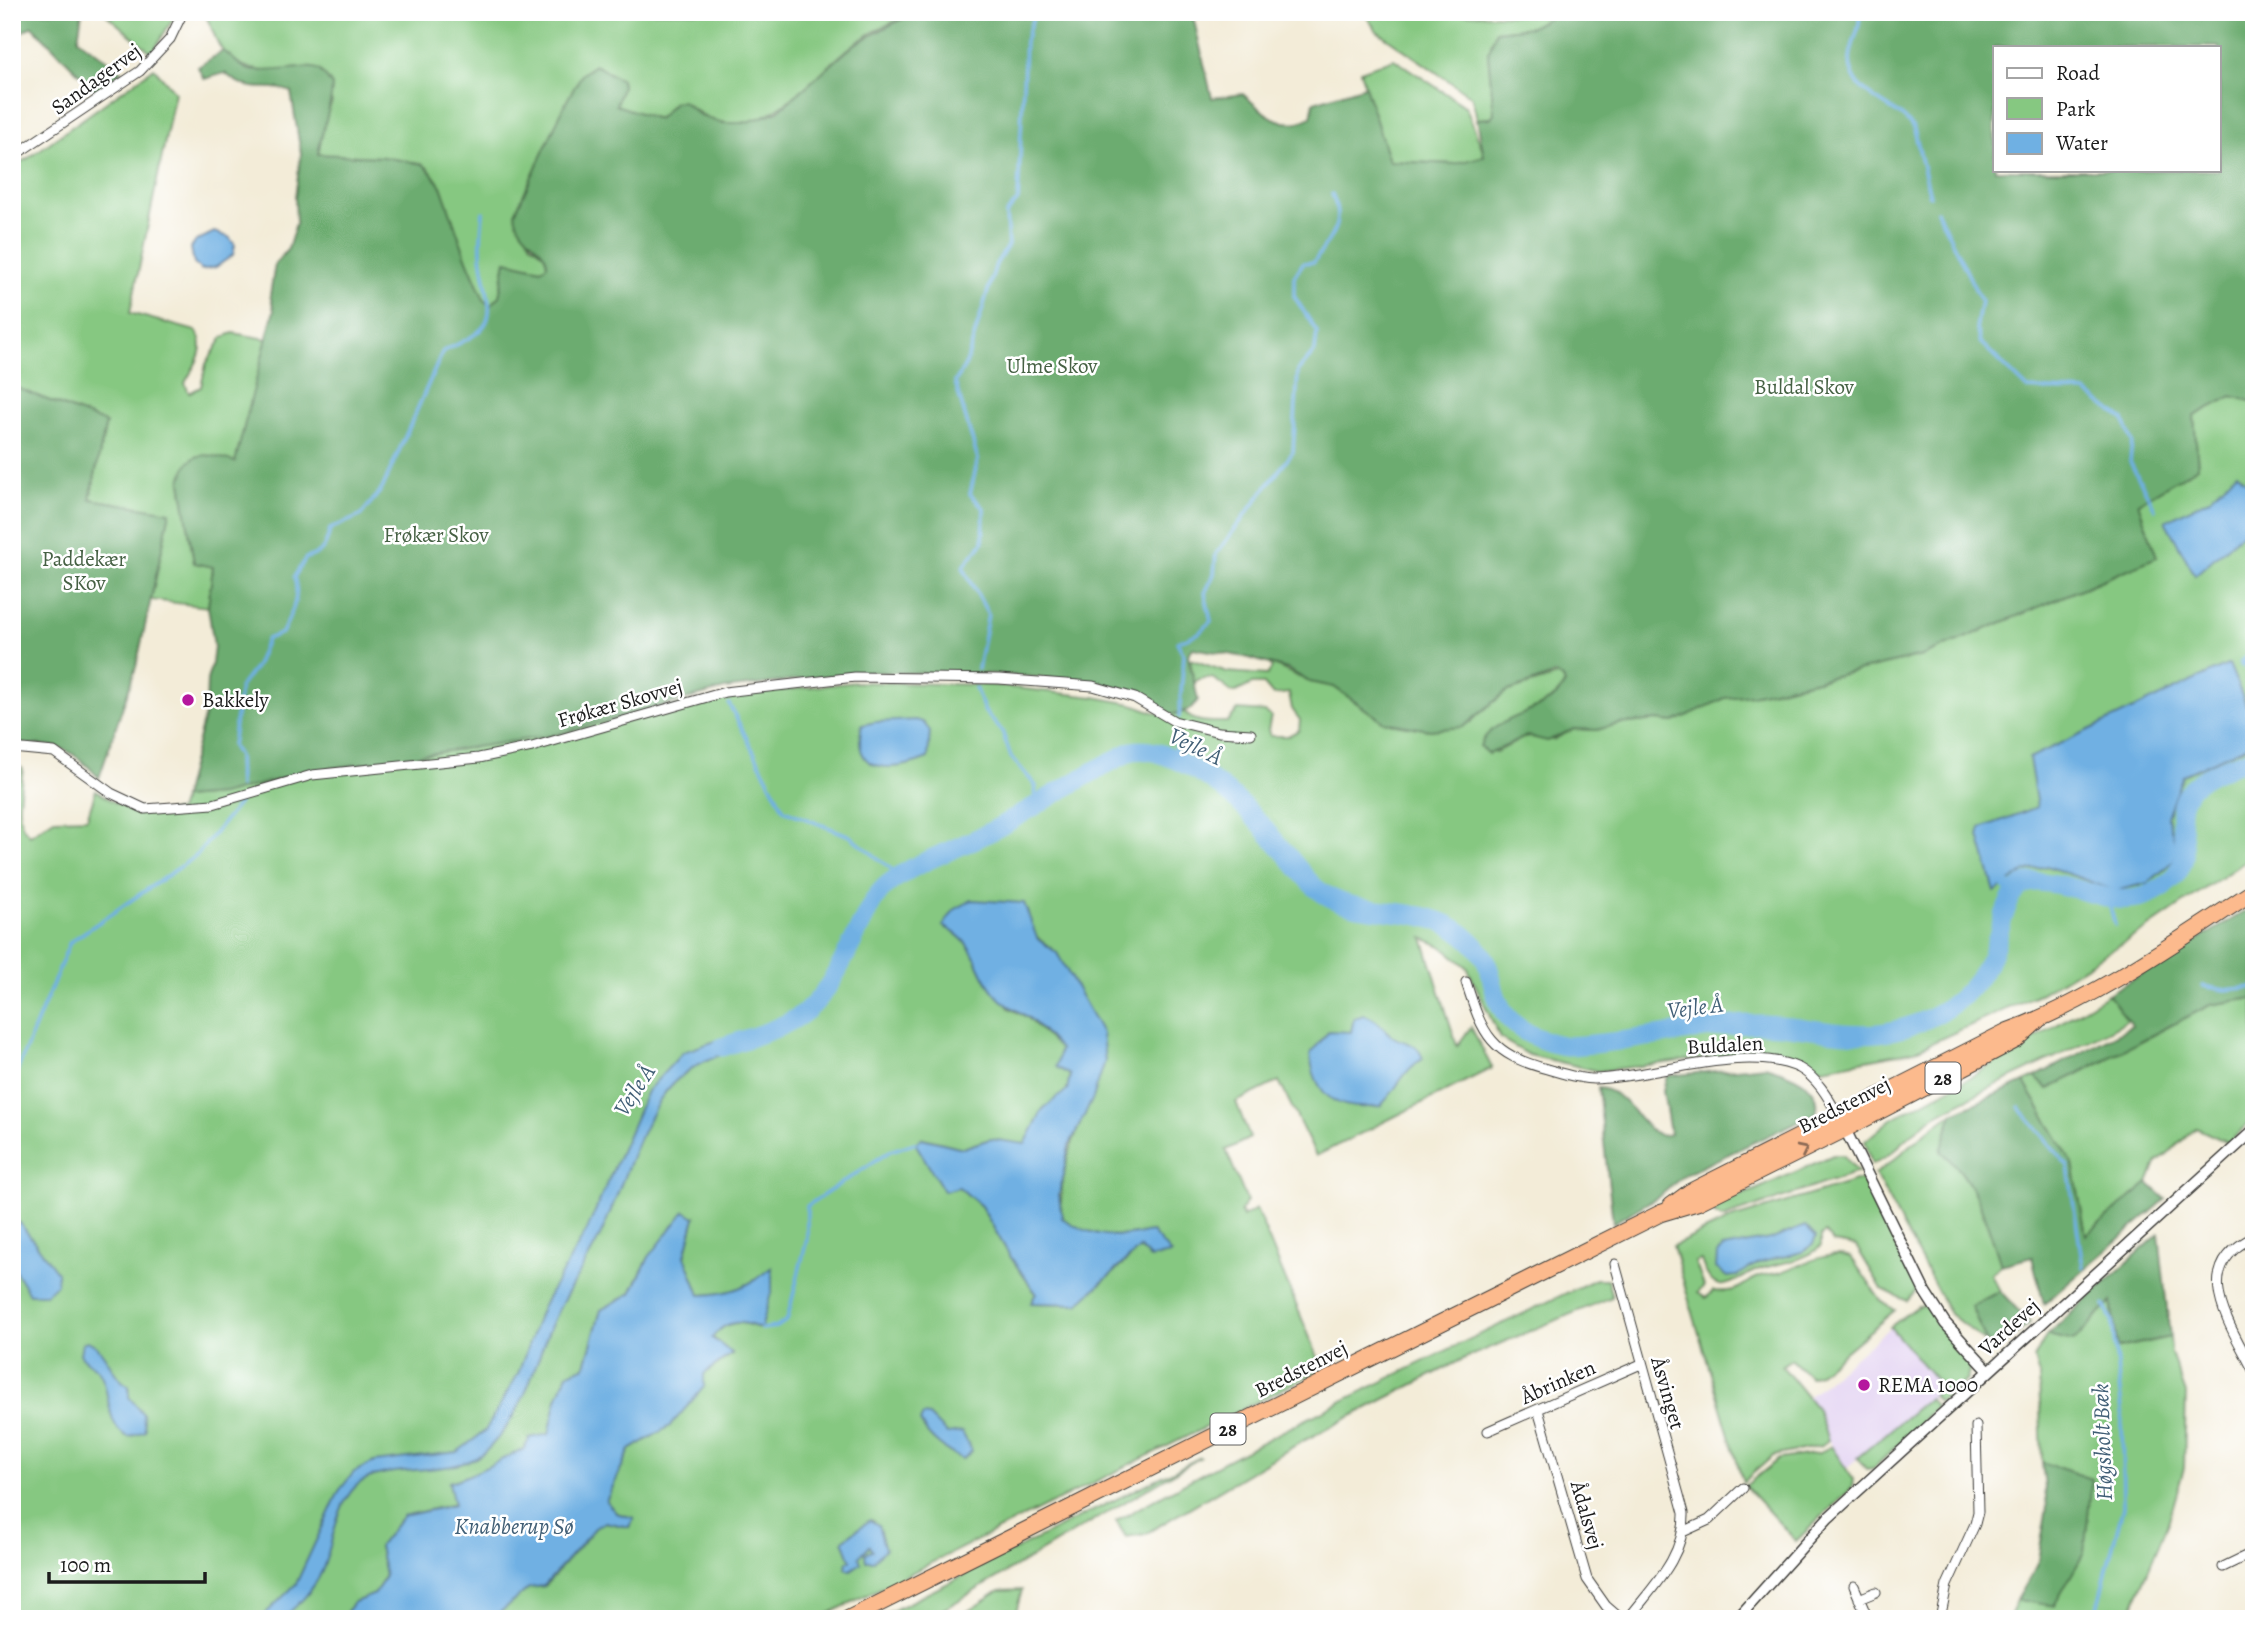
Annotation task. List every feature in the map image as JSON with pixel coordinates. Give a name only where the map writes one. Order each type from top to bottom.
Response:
[{"type":"highway","name":"Bredstenvej","points":[[848,1619],[1661,1213],[1698,1202],[2008,1031],[2038,1020],[2124,972],[2254,891]]},
{"type":"street","name":"Sandagervej","points":[[12,157],[140,71],[170,39],[183,12]]},
{"type":"street","name":"Frøkær Skovvej","points":[[12,748],[54,752],[111,793],[145,809],[213,804],[312,775],[479,758],[532,747],[725,692],[856,677],[999,679],[1093,686],[1135,698],[1174,721],[1219,732],[1251,734]]},
{"type":"street","name":"Buldalen","points":[[1466,982],[1484,1029],[1494,1044],[1522,1064],[1591,1079],[1744,1060],[1781,1062],[1800,1069],[1816,1082],[1842,1123],[1925,1292],[1945,1323],[1989,1371]]},
{"type":"street","name":"Vardevej","points":[[1737,1619],[1828,1518],[2254,1130]]},
{"type":"street","points":[[2254,1237],[2224,1258],[2217,1279],[2222,1305],[2254,1372]]},
{"type":"street","name":"Åsvinget","points":[[1615,1264],[1684,1513],[1685,1531]]},
{"type":"street","name":"Åbrinken","points":[[1488,1431],[1641,1364]]},
{"type":"street","name":"Ådalsvej","points":[[1538,1410],[1587,1579],[1606,1606],[1621,1619]]},
{"type":"street","points":[[1940,1619],[1947,1585],[1978,1512],[1976,1426]]},
{"type":"street","points":[[1628,1619],[1677,1555],[1685,1531],[1709,1520],[1743,1488]]},
{"type":"street","points":[[2223,1567],[2254,1552]]},
{"type":"street","points":[[1854,1586],[1868,1619]]},
{"type":"street","points":[[1859,1599],[1876,1592]]},
{"type":"shaded area","points":[[1890,1327],[1942,1388],[1845,1469],[1831,1446],[1817,1409],[1808,1397]]},
{"type":"green space","points":[[12,12],[82,12],[78,39],[122,71],[96,91],[32,26],[12,38]]},
{"type":"green space","points":[[103,12],[177,12],[152,53]]},
{"type":"green space","points":[[203,12],[915,12],[860,40],[795,96],[754,120],[732,123],[710,118],[686,103],[670,106],[664,116],[652,120],[616,105],[622,87],[621,80],[595,65],[582,74],[515,213],[531,244],[545,254],[547,265],[541,269],[506,261],[499,297],[490,307],[484,300],[467,260],[441,186],[429,169],[422,164],[383,157],[318,155],[325,118],[332,102],[309,67],[274,72],[242,65],[220,47]]},
{"type":"green space","points":[[915,12],[1192,12],[1212,98],[1243,94],[1274,118],[1291,123],[1311,117],[1314,102],[1365,86],[1389,161],[1455,164],[1484,156],[1477,119],[1491,118],[1494,113],[1488,54],[1496,31],[1531,27],[1559,12],[2254,12],[2254,402],[2232,396],[2194,416],[2198,467],[2138,503],[2157,557],[1922,656],[1752,695],[1725,698],[1674,722],[1657,720],[1618,724],[1597,730],[1574,729],[1547,741],[1527,736],[1489,754],[1480,746],[1487,735],[1497,726],[1548,702],[1558,694],[1565,683],[1563,678],[1555,674],[1506,692],[1463,727],[1430,730],[1384,722],[1334,687],[1310,682],[1287,669],[1245,657],[1193,648],[1188,655],[1198,700],[1191,709],[1171,715],[1138,693],[1098,682],[994,674],[858,672],[725,689],[549,736],[305,772],[221,795],[183,798],[206,709],[207,680],[214,646],[208,607],[213,567],[194,563],[181,482],[184,470],[194,458],[208,455],[235,462],[274,310],[270,295],[275,264],[288,249],[296,223],[295,197],[301,154],[291,92],[244,85],[225,73],[204,79],[198,67],[223,51],[250,70],[313,68],[321,72],[332,85],[318,154],[383,157],[423,164],[441,186],[467,260],[484,300],[490,306],[499,297],[506,261],[541,269],[547,265],[543,253],[521,229],[515,213],[566,102],[582,74],[595,65],[621,80],[622,87],[616,105],[658,119],[674,102],[682,101],[701,116],[721,123],[744,123],[778,111],[855,44]]},
{"type":"green space","points":[[1363,12],[1553,16],[1531,27],[1496,31],[1488,54],[1494,113],[1491,118],[1477,119],[1472,97],[1377,31]]},
{"type":"green space","points":[[1394,59],[1466,107],[1485,156],[1455,164],[1389,161],[1360,71]]},
{"type":"green space","points":[[154,68],[175,92],[130,313],[196,331],[201,344],[185,383],[189,393],[201,387],[206,364],[223,337],[233,333],[267,339],[235,463],[181,482],[194,563],[213,566],[208,607],[151,600],[170,512],[90,499],[106,423],[12,386],[12,166],[27,159]]},
{"type":"green space","name":"Paddekær SKov","points":[[12,386],[106,423],[90,499],[170,512],[136,667],[99,778],[79,758],[60,748],[12,744]]},
{"type":"green space","points":[[2232,396],[2254,402],[2254,855],[2146,929],[2041,993],[1914,1051],[1824,1068],[1767,1051],[1598,1071],[1529,1055],[1500,1038],[1467,967],[1441,946],[1423,938],[1457,1046],[1471,1027],[1492,1068],[1316,1156],[1279,1081],[1236,1102],[1250,1138],[1226,1150],[1247,1201],[1240,1211],[1243,1217],[1256,1209],[1323,1369],[818,1619],[724,1619],[719,1614],[712,1619],[492,1619],[529,1588],[545,1586],[595,1528],[605,1522],[629,1527],[634,1518],[616,1513],[606,1501],[630,1450],[671,1425],[704,1374],[732,1354],[712,1337],[717,1331],[734,1323],[761,1329],[772,1268],[739,1289],[700,1295],[685,1256],[695,1217],[649,1257],[631,1293],[601,1310],[585,1366],[557,1399],[549,1435],[530,1438],[525,1449],[449,1482],[455,1504],[403,1516],[379,1546],[385,1575],[375,1594],[352,1603],[343,1619],[12,1619],[12,761],[23,769],[19,813],[24,829],[30,835],[54,819],[87,818],[96,790],[126,808],[155,812],[179,811],[183,798],[221,795],[305,772],[549,736],[596,721],[725,697],[855,682],[990,685],[1094,697],[1132,704],[1165,716],[1185,712],[1193,719],[1210,722],[1227,722],[1238,710],[1265,712],[1271,716],[1268,730],[1270,736],[1288,736],[1299,730],[1300,720],[1292,709],[1289,693],[1273,695],[1264,684],[1252,684],[1231,692],[1216,680],[1207,678],[1197,680],[1194,684],[1190,659],[1227,672],[1267,675],[1272,668],[1269,663],[1310,682],[1334,687],[1384,722],[1430,730],[1471,722],[1490,702],[1506,692],[1560,675],[1565,683],[1558,693],[1487,735],[1480,746],[1495,753],[1527,736],[1553,740],[1574,729],[1597,730],[1618,724],[1657,720],[1670,722],[1725,698],[1752,695],[1922,656],[2157,557],[2138,503],[2198,467],[2194,416]],"holes":[[[972,900],[993,903],[1057,953],[1105,1061],[1068,1157],[1063,1176],[1062,1218],[1084,1230],[1105,1235],[1152,1232],[1126,1261],[1078,1304],[1032,1303],[1036,1294],[981,1206],[959,1187],[923,1138],[963,1148],[990,1139],[1025,1145],[1043,1109],[1067,1091],[1070,1075],[1060,1049],[1027,1017],[1009,1008],[977,963],[974,949],[957,933]],[[870,1520],[873,1521],[883,1543],[865,1557],[872,1551],[870,1545],[846,1568],[852,1562],[843,1540]]]},
{"type":"green space","points":[[2254,906],[2254,998],[2210,1005],[2048,1089],[2035,1077],[2132,1026],[2108,994]]},
{"type":"green space","points":[[2108,994],[2128,1020],[1935,1116],[1889,1154],[1872,1164],[1865,1141],[1891,1119],[1964,1081]]},
{"type":"green space","points":[[2254,998],[2254,1117],[2229,1143],[2196,1128],[2156,1164],[2148,1183],[2086,1235],[2073,1164],[2024,1082],[2035,1077],[2049,1089],[2210,1005]]},
{"type":"green space","points":[[1765,1066],[1793,1076],[1809,1087],[1815,1094],[1816,1113],[1684,1175],[1661,1195],[1613,1223],[1598,1088],[1618,1096],[1647,1127],[1663,1136],[1670,1134],[1663,1090],[1667,1076]]},
{"type":"green space","points":[[2024,1082],[2073,1164],[2086,1235],[2148,1183],[2166,1199],[2044,1304],[2032,1257],[2001,1265],[1972,1189],[1964,1175],[1941,1151],[1953,1113]]},
{"type":"green space","points":[[1953,1113],[1941,1151],[1964,1175],[1972,1189],[2001,1265],[1991,1274],[2000,1291],[1971,1306],[1987,1343],[1950,1314],[1875,1174]]},
{"type":"green space","points":[[1833,1155],[1843,1155],[1858,1172],[1722,1218],[1715,1214],[1713,1204],[1753,1191]]},
{"type":"green space","points":[[1862,1179],[1915,1284],[1916,1291],[1907,1301],[1882,1289],[1856,1246],[1833,1242],[1825,1233],[1821,1236],[1821,1246],[1807,1255],[1760,1269],[1726,1285],[1712,1282],[1701,1260],[1695,1262],[1704,1286],[1698,1293],[1706,1298],[1713,1291],[1734,1290],[1761,1276],[1817,1259],[1843,1255],[1851,1257],[1881,1301],[1895,1310],[1818,1374],[1810,1377],[1791,1359],[1782,1366],[1817,1409],[1828,1440],[1821,1446],[1773,1456],[1743,1482],[1673,1246],[1728,1220]]},
{"type":"green space","points":[[2159,1234],[2170,1337],[2118,1348],[2111,1302],[2074,1341],[2047,1335]]},
{"type":"green space","points":[[1596,1279],[1607,1279],[1612,1297],[1463,1359],[1303,1441],[1145,1534],[1126,1537],[1116,1521],[1294,1426]]},
{"type":"green space","points":[[2000,1291],[2030,1323],[1998,1349],[1987,1343],[1971,1306]]},
{"type":"green space","points":[[2111,1302],[2119,1348],[2170,1337],[2171,1353],[2186,1394],[2184,1468],[2169,1520],[2128,1619],[2009,1619],[2017,1600],[2054,1605],[2091,1479],[2042,1462],[2039,1376],[2034,1359],[2047,1335],[2074,1341]]},
{"type":"green space","points":[[1927,1305],[1970,1367],[1967,1380],[1939,1402],[1933,1395],[1942,1387],[1890,1327],[1918,1306]]},
{"type":"green space","points":[[1929,1398],[1936,1407],[1874,1468],[1866,1469],[1857,1458]]},
{"type":"green space","points":[[1831,1446],[1853,1479],[1852,1488],[1796,1541],[1745,1486],[1779,1459],[1819,1453]]},
{"type":"green space","points":[[1201,1457],[927,1619],[876,1619]]},
{"type":"green space","points":[[2042,1462],[2092,1479],[2084,1553],[2054,1606],[2017,1600],[2037,1566],[2047,1507]]},
{"type":"green space","points":[[1022,1590],[1014,1619],[956,1619],[999,1591]]},
{"type":"water","points":[[214,232],[229,237],[235,245],[233,255],[216,267],[202,270],[194,264],[191,248],[196,241]]},
{"type":"water","points":[[2237,472],[2254,488],[2254,523],[2195,575],[2165,521],[2209,499]]},
{"type":"water","points":[[2229,664],[2254,724],[2254,743],[2183,775],[2167,816],[2178,850],[2174,861],[2148,883],[2115,891],[2047,866],[2025,872],[1995,892],[1979,836],[1981,828],[2037,807],[2029,758]]},
{"type":"water","points":[[916,720],[923,722],[930,731],[928,758],[890,767],[869,762],[863,754],[860,742],[862,725]]},
{"type":"water","points":[[972,900],[1024,903],[1037,938],[1057,953],[1102,1033],[1105,1061],[1093,1098],[1069,1146],[1059,1195],[1062,1218],[1084,1230],[1105,1235],[1152,1232],[1171,1254],[1150,1258],[1140,1248],[1078,1304],[1031,1303],[1036,1293],[1010,1256],[981,1206],[959,1187],[944,1191],[915,1143],[922,1138],[963,1148],[990,1139],[1025,1144],[1043,1109],[1067,1090],[1070,1075],[1056,1067],[1060,1049],[1029,1018],[998,997],[984,977],[971,950],[955,933],[943,926],[954,910]]},
{"type":"water","points":[[1364,1015],[1376,1021],[1392,1036],[1414,1046],[1423,1059],[1410,1069],[1380,1106],[1352,1107],[1331,1099],[1323,1091],[1317,1082],[1310,1054],[1329,1031],[1351,1032],[1354,1018]]},
{"type":"water","points":[[730,1036],[745,1040],[732,1051],[705,1061],[684,1074],[672,1084],[658,1103],[634,1151],[601,1234],[560,1306],[522,1401],[503,1432],[489,1448],[475,1458],[439,1468],[382,1474],[355,1487],[343,1505],[326,1561],[314,1585],[282,1619],[260,1619],[296,1584],[339,1491],[354,1472],[374,1462],[457,1452],[485,1431],[518,1374],[542,1307],[587,1230],[647,1091],[683,1052]]},
{"type":"water","name":"Knabberup Sø","points":[[685,1211],[695,1217],[685,1256],[700,1295],[739,1288],[756,1280],[772,1267],[772,1289],[761,1329],[734,1323],[717,1332],[712,1338],[732,1353],[704,1374],[704,1387],[671,1425],[630,1450],[606,1501],[616,1513],[634,1518],[629,1527],[605,1522],[595,1528],[544,1586],[529,1588],[492,1619],[343,1619],[352,1603],[375,1594],[385,1576],[379,1546],[403,1516],[454,1505],[449,1482],[524,1449],[530,1438],[549,1434],[557,1399],[567,1374],[585,1366],[601,1310],[631,1293],[649,1257]]},
{"type":"water","points":[[12,1221],[20,1223],[57,1272],[57,1284],[46,1294],[29,1294],[12,1265]]},
{"type":"water","points":[[1805,1226],[1816,1237],[1813,1244],[1802,1252],[1759,1263],[1736,1276],[1727,1277],[1716,1268],[1717,1254],[1723,1248],[1775,1238]]},
{"type":"water","points":[[87,1341],[100,1350],[117,1376],[129,1386],[129,1397],[143,1414],[145,1431],[129,1437],[121,1433],[116,1426],[100,1373],[80,1354],[82,1343]]},
{"type":"water","points":[[923,1415],[929,1416],[947,1434],[962,1432],[972,1451],[963,1459],[944,1449],[923,1428],[920,1422]]},
{"type":"water","points":[[870,1520],[878,1525],[885,1549],[873,1561],[866,1561],[865,1553],[872,1551],[869,1546],[859,1557],[861,1563],[851,1570],[846,1568],[847,1561],[851,1561],[843,1540]]},
{"type":"waterway","points":[[978,669],[988,614],[963,567],[983,542],[984,508],[970,494],[978,459],[955,382],[966,364],[996,264],[1008,245],[1006,214],[1018,200],[1025,41],[1035,12]]},
{"type":"waterway","points":[[1859,12],[1859,24],[1850,60],[1852,73],[1866,92],[1897,113],[1914,129],[1930,196]]},
{"type":"waterway","points":[[1179,717],[1184,655],[1177,642],[1199,633],[1211,621],[1205,593],[1214,574],[1216,554],[1293,452],[1298,371],[1315,351],[1317,332],[1294,296],[1294,277],[1303,263],[1314,262],[1331,237],[1337,214],[1332,194]]},
{"type":"waterway","points":[[1937,211],[1981,301],[1976,329],[1980,342],[2028,389],[2086,392],[2124,420],[2132,442],[2130,462],[2155,509]]},
{"type":"waterway","points":[[239,787],[238,756],[232,746],[240,687],[256,666],[267,639],[282,633],[296,598],[294,577],[306,558],[317,554],[323,548],[330,529],[360,516],[382,489],[443,351],[475,334],[488,318],[488,296],[481,250],[483,212]]},
{"type":"waterway","points":[[2244,663],[2254,653]]},
{"type":"waterway","points":[[975,688],[985,712],[1002,731],[1011,757],[1036,786],[1034,805]]},
{"type":"waterway","points":[[729,704],[784,810],[850,836],[900,876]]},
{"type":"waterway","points":[[1174,759],[1177,731]]},
{"type":"waterway","name":"Vejle Å","points":[[722,1047],[774,1029],[807,1011],[831,982],[878,894],[899,876],[988,833],[1132,751],[1150,751],[1167,756],[1194,769],[1222,788],[1259,822],[1312,885],[1333,899],[1370,909],[1428,918],[1463,934],[1486,961],[1496,996],[1506,1015],[1530,1034],[1567,1046],[1735,1025],[1764,1024],[1865,1034],[1891,1031],[1918,1023],[1953,1004],[1976,981],[1989,961],[2007,906],[2019,888],[2028,883],[2049,883],[2121,899],[2149,894],[2164,886],[2177,874],[2183,862],[2181,811],[2184,799],[2192,787],[2213,773],[2254,757]]},
{"type":"waterway","points":[[12,1083],[70,942],[196,856],[239,803]]},
{"type":"waterway","points":[[2000,875],[2006,886],[2016,890]]},
{"type":"waterway","points":[[2108,899],[2115,925]]},
{"type":"waterway","points":[[2203,986],[2225,990],[2254,987]]},
{"type":"waterway","name":"Høgsholt Bæk","points":[[2019,1107],[2068,1166],[2083,1267]]},
{"type":"waterway","points":[[761,1329],[777,1327],[787,1320],[807,1239],[807,1206],[890,1151],[915,1143]]},
{"type":"waterway","name":"Høgsholt Bæk","points":[[2094,1619],[2123,1507],[2122,1410],[2112,1321],[2104,1305]]},
{"type":"place","name":"Bakkely","points":[[188,700]]},
{"type":"place","name":"REMA 1000","points":[[1864,1385]]},
{"type":"park label","name":"Ulme Skov","points":[[1052,366]]},
{"type":"park label","name":"Buldal Skov","points":[[1804,387]]},
{"type":"park label","name":"Frøkær Skov","points":[[436,535]]}]
